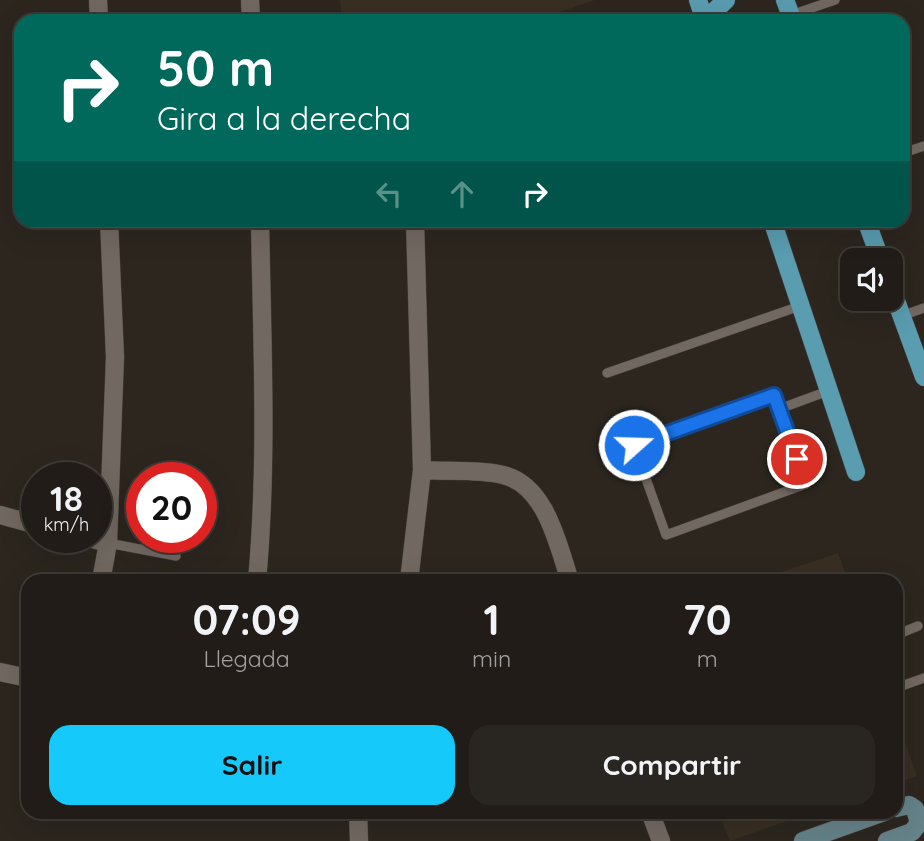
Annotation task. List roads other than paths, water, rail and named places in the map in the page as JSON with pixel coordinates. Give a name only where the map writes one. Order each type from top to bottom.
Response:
[{"type":"main road","points":[[711,14],[726,0]]},
{"type":"main road","points":[[775,228],[856,472]]},
{"type":"main road","points":[[869,228],[876,248]]},
{"type":"main road","points":[[899,311],[924,377]]},
{"type":"main road","points":[[887,841],[912,832],[919,823],[915,809],[909,805],[903,806]]},
{"type":"main road","points":[[803,841],[864,819]]},
{"type":"street","points":[[109,228],[115,357],[111,462]]},
{"type":"street","points":[[258,574],[264,487],[260,228]]},
{"type":"street","points":[[410,574],[422,470],[415,228]]},
{"type":"street","points":[[422,470],[505,475],[531,490],[547,517],[567,574]]},
{"type":"street","points":[[0,515],[21,520]]},
{"type":"street","points":[[102,574],[106,553]]},
{"type":"street","points":[[0,672],[21,676]]},
{"type":"street","points":[[358,819],[359,841]]},
{"type":"street","points":[[652,819],[660,841]]},
{"type":"lane","points":[[789,12],[835,0]]},
{"type":"lane","points":[[607,373],[800,306]]},
{"type":"lane","points":[[901,316],[924,308]]},
{"type":"lane","points":[[779,409],[828,391]]},
{"type":"lane","points":[[774,395],[779,409],[806,484],[666,535],[634,445],[774,395]]},
{"type":"lane","points":[[112,544],[176,556]]},
{"type":"lane","points":[[903,632],[918,626]]},
{"type":"lane","points":[[903,686],[924,678]]}]
